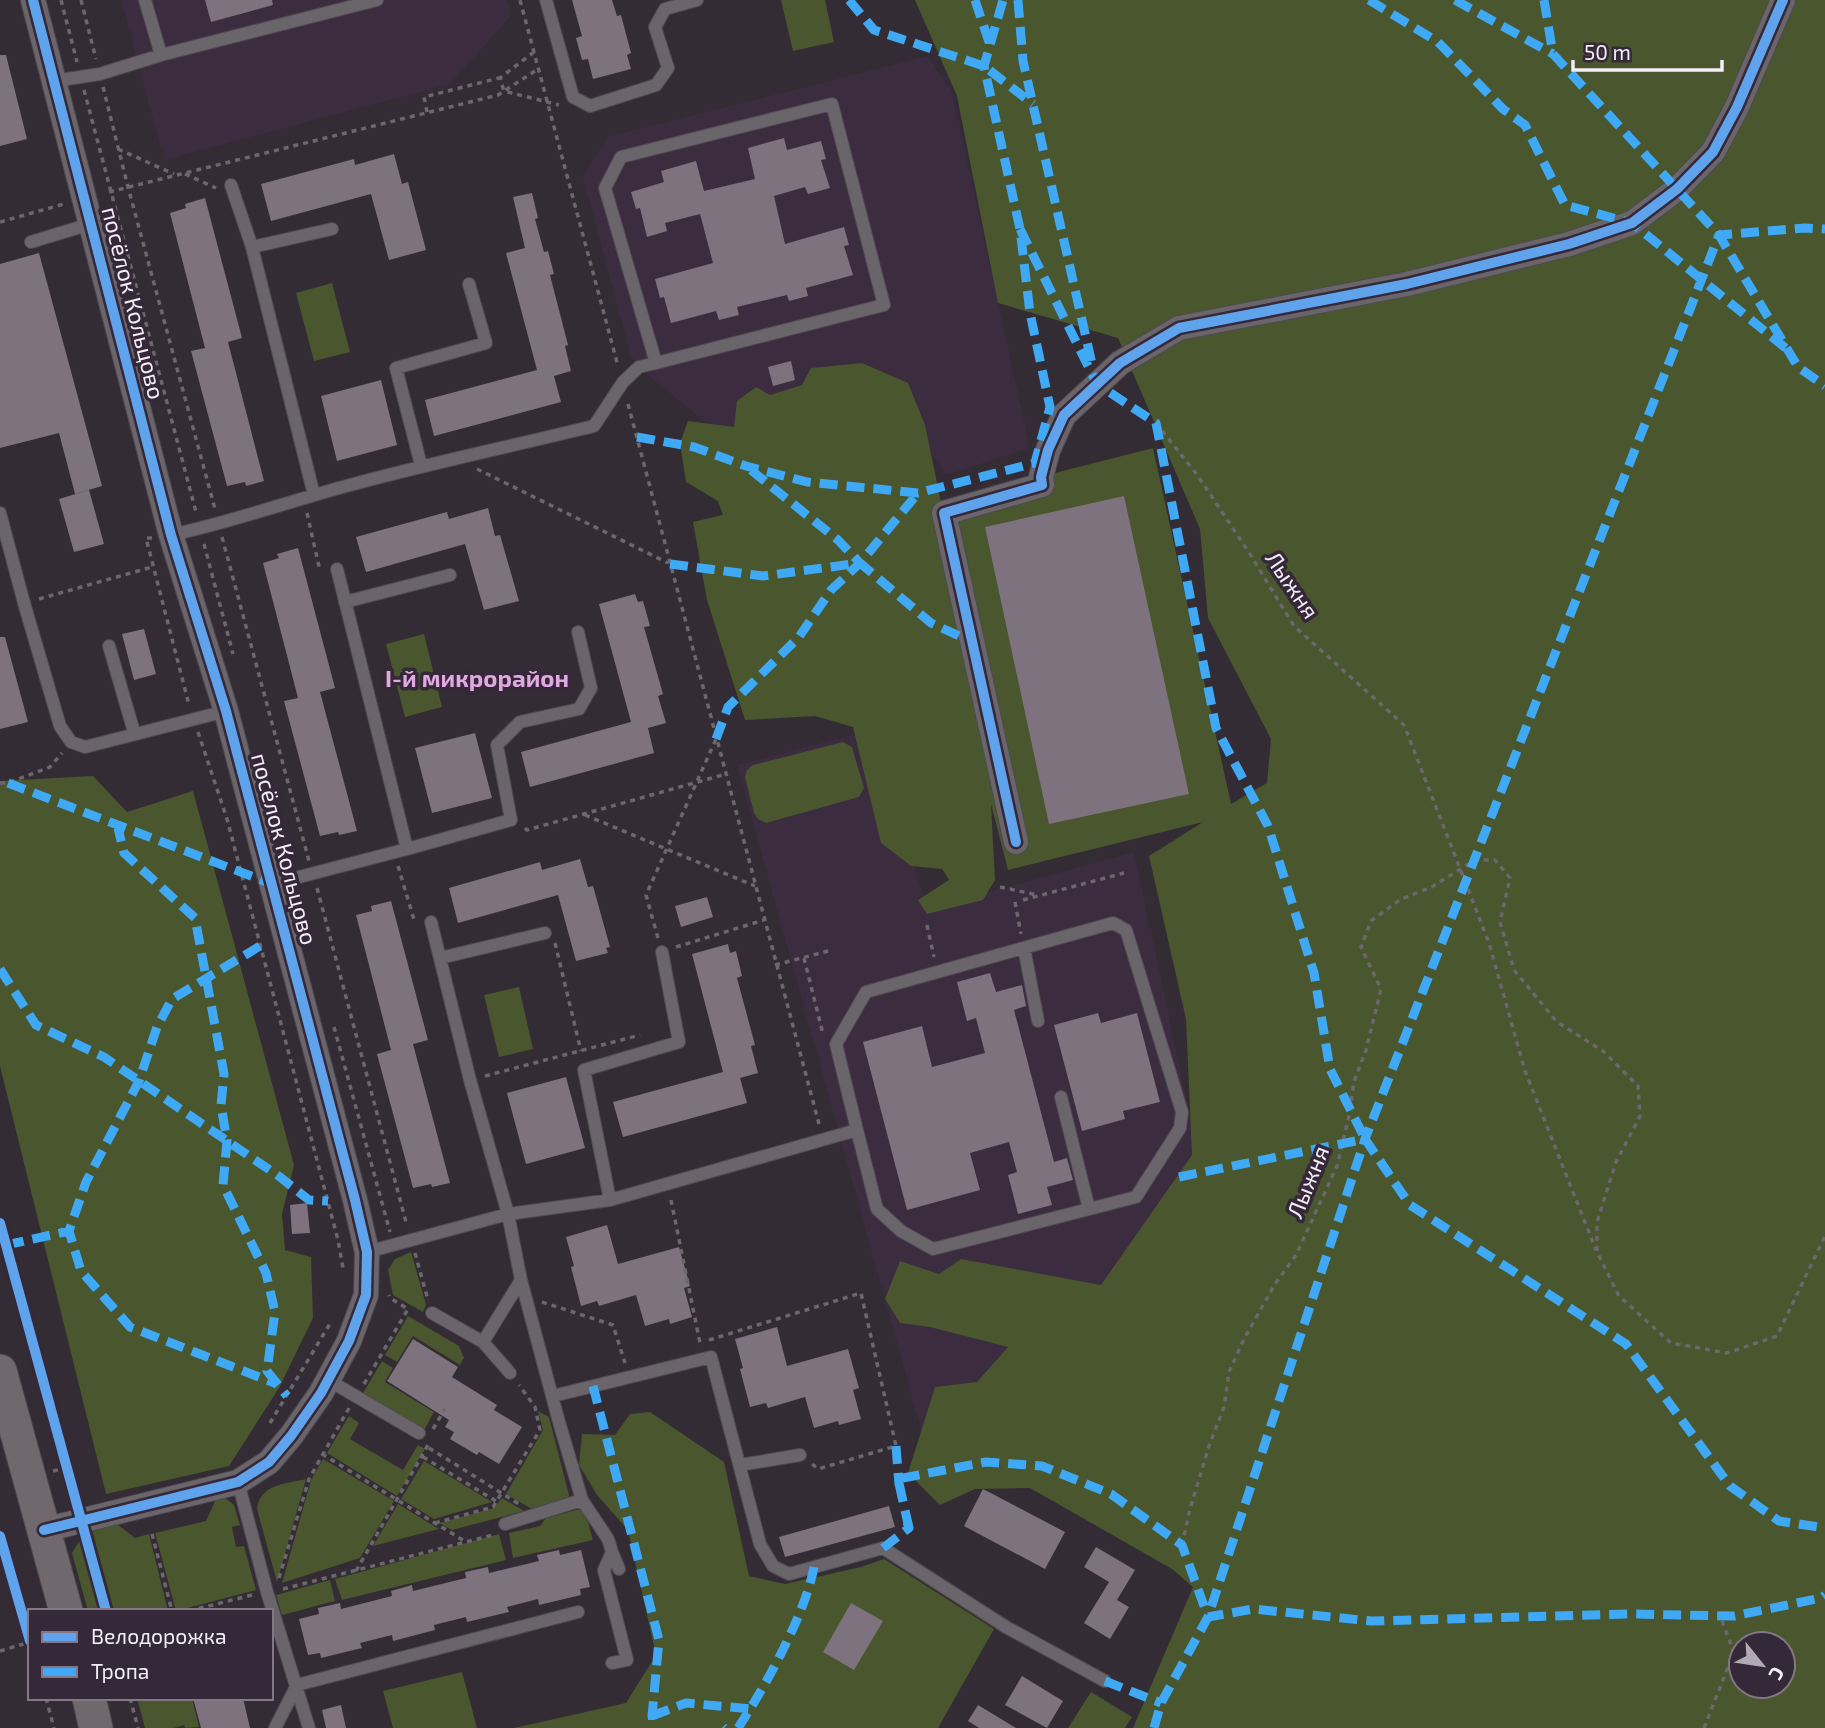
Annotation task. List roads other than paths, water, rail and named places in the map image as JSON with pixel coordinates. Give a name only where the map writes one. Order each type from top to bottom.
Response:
[{"type":"main road","points":[[0,1371],[65,1609]]},
{"type":"main road","points":[[89,1700],[96,1728]]},
{"type":"street","name":"посёлок Кольцово","points":[[33,0],[171,535],[226,711],[367,1252],[366,1295],[349,1341],[292,1436],[269,1462],[238,1482],[83,1505],[44,1530]]},
{"type":"street","points":[[1016,842],[944,513],[1042,485],[1041,477],[1048,450],[1064,415],[1120,363],[1179,328],[1407,284],[1569,244],[1632,223],[1677,189],[1713,152],[1737,107],[1783,0]]},
{"type":"lane","points":[[145,0],[161,55]]},
{"type":"lane","points":[[54,81],[100,74],[161,55],[377,0]]},
{"type":"lane","points":[[546,0],[573,97],[590,106],[656,85],[668,68],[655,27],[665,9],[697,0]]},
{"type":"lane","points":[[171,535],[219,525],[309,496],[421,466],[594,426],[623,382],[639,367],[656,363],[884,305],[832,104],[621,157],[605,187],[656,363]]},
{"type":"lane","points":[[233,191],[252,247],[309,496]]},
{"type":"lane","points":[[31,242],[90,224]]},
{"type":"lane","points":[[252,247],[332,229]]},
{"type":"lane","points":[[421,466],[396,368],[486,343],[469,284]]},
{"type":"lane","points":[[0,513],[23,603],[60,726],[71,742],[85,747],[134,732],[226,711]]},
{"type":"lane","points":[[337,569],[407,849]]},
{"type":"lane","points":[[345,602],[450,575]]},
{"type":"lane","points":[[272,884],[511,820],[497,745],[520,722],[579,709],[591,688],[578,632]]},
{"type":"lane","points":[[109,646],[134,732]]},
{"type":"lane","points":[[1114,923],[1126,930],[1182,1112],[1180,1128],[1136,1197],[933,1249],[901,1231],[877,1209],[836,1044],[866,992],[1024,948],[1114,923]]},
{"type":"lane","points":[[432,926],[470,1080],[508,1214],[521,1280],[583,1500],[608,1539],[619,1569]]},
{"type":"lane","points":[[440,958],[545,933]]},
{"type":"lane","points":[[1024,948],[1038,1021]]},
{"type":"lane","points":[[610,1200],[584,1070],[679,1042],[662,952]]},
{"type":"lane","points":[[1061,1097],[1089,1209]]},
{"type":"lane","points":[[367,1252],[508,1214],[610,1200],[857,1130]]},
{"type":"lane","points":[[483,1342],[521,1280]]},
{"type":"lane","points":[[432,1312],[483,1342],[510,1373]]},
{"type":"lane","points":[[553,1396],[711,1357],[760,1545],[773,1566],[789,1574],[883,1548],[1006,1627],[1105,1681]]},
{"type":"lane","points":[[328,1380],[419,1433]]},
{"type":"lane","points":[[740,1465],[800,1455]]},
{"type":"lane","points":[[238,1482],[309,1728]]},
{"type":"lane","points":[[505,1524],[583,1500]]},
{"type":"lane","points":[[612,1552],[604,1570],[627,1660],[612,1663]]},
{"type":"lane","points":[[275,1728],[297,1685],[578,1612]]},
{"type":"district","name":"I-й микрорайон","points":[[477,679]]}]
